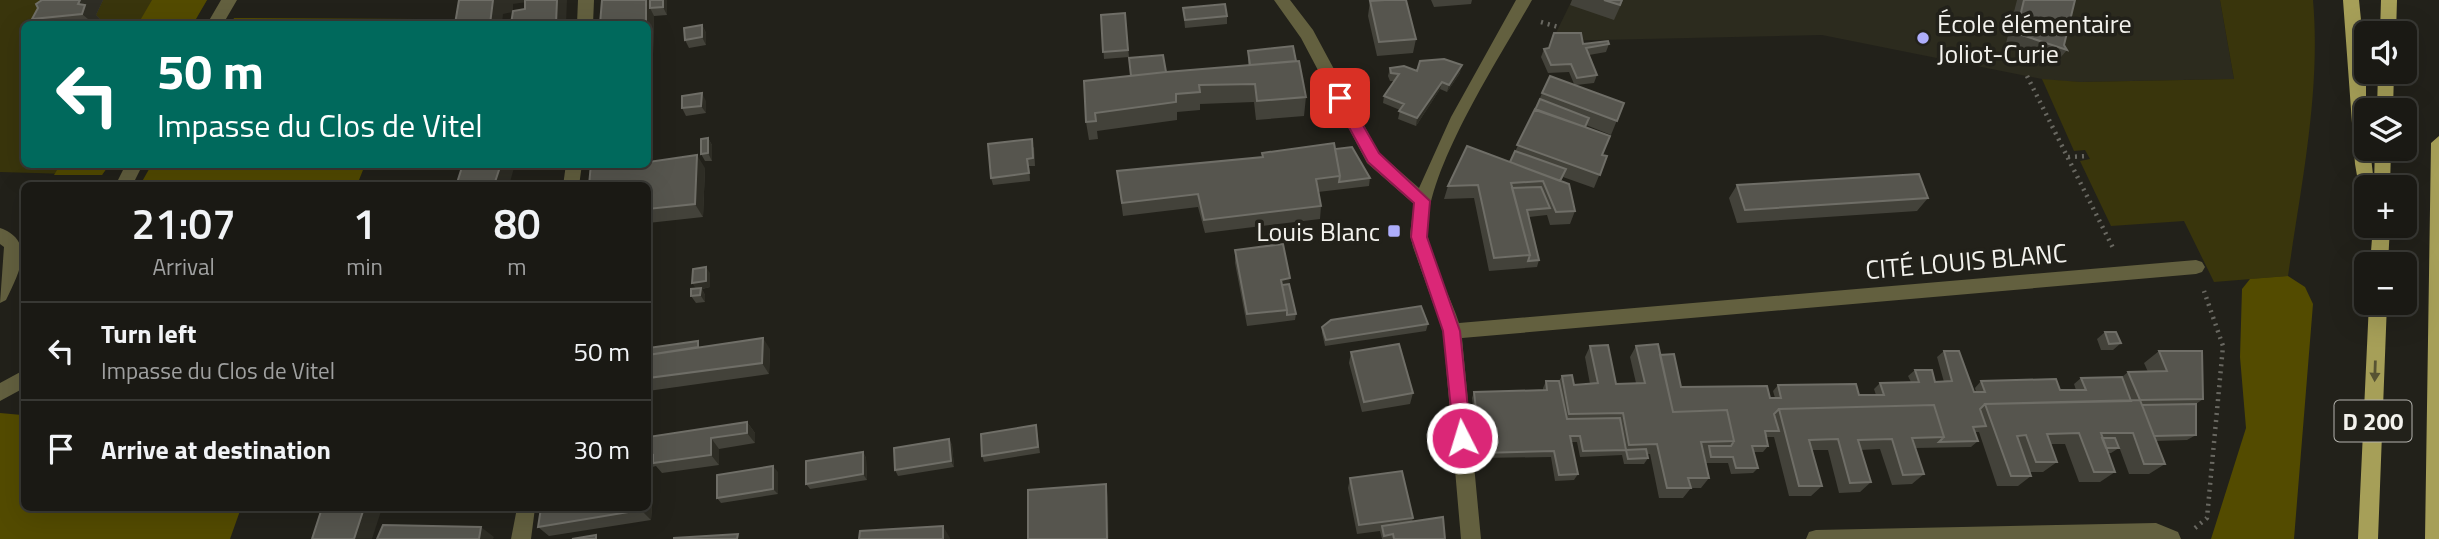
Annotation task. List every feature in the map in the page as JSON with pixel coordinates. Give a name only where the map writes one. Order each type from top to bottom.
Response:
[{"type":"main road","points":[[2351,0],[2357,36],[2359,134],[2364,175]]},
{"type":"main road","points":[[2388,21],[2389,0]]},
{"type":"main road","name":"D 200","points":[[2435,539],[2439,143]]},
{"type":"main road","name":"D 200","points":[[2368,539],[2377,315]]},
{"type":"street","points":[[217,21],[229,0]]},
{"type":"street","points":[[585,21],[586,0]]},
{"type":"street","points":[[1282,0],[1307,34],[1373,158],[1422,201]]},
{"type":"street","points":[[1471,539],[1452,331],[1419,237],[1422,201],[1438,162],[1524,0]]},
{"type":"street","points":[[0,235],[13,244],[15,255],[0,295]]},
{"type":"street","name":"CITÉ LOUIS BLANC","points":[[1452,331],[2196,267]]},
{"type":"street","points":[[0,393],[21,380]]},
{"type":"street","points":[[521,539],[526,511]]},
{"type":"street","points":[[1816,539],[2156,532],[2181,536]]},
{"type":"path","points":[[2027,76],[2125,274]]},
{"type":"path","points":[[2068,157],[2088,156]]},
{"type":"path","points":[[2181,536],[2207,518],[2222,346],[2196,267]]},
{"type":"shaded area","points":[[0,0],[207,0],[195,21],[21,21],[21,168],[107,168],[102,175],[0,172]]},
{"type":"shaded area","points":[[152,0],[207,0],[195,21],[140,21]]},
{"type":"shaded area","points":[[1572,0],[2220,0],[2234,79],[2081,82],[2047,80],[1822,35],[1552,41]]},
{"type":"shaded area","points":[[2220,0],[2313,0],[2315,35],[2312,104],[2288,276],[2214,282],[2184,221],[2111,226],[2080,161],[2090,159],[2085,150],[2074,151],[2042,79],[2081,82],[2234,79]]},
{"type":"shaded area","points":[[234,18],[418,19],[417,21],[232,21]]},
{"type":"shaded area","points":[[58,168],[107,168],[102,175],[54,175]]},
{"type":"shaded area","points":[[150,168],[364,168],[358,182],[142,182]]},
{"type":"shaded area","points":[[2288,276],[2305,287],[2313,304],[2294,539],[2211,539],[2246,428],[2240,357],[2242,289],[2250,279]]},
{"type":"shaded area","points":[[0,413],[21,415],[21,511],[240,511],[230,539],[0,539]]},
{"type":"building","points":[[42,0],[80,0],[78,4],[85,5],[82,14],[32,19],[38,8],[36,4]]},
{"type":"building","points":[[459,0],[493,0],[490,21],[456,21]]},
{"type":"building","points":[[525,0],[557,0],[556,21],[511,21],[513,11],[525,9]]},
{"type":"building","points":[[602,0],[646,0],[646,21],[600,21]]},
{"type":"building","points":[[650,0],[663,0],[663,7],[650,8]]},
{"type":"building","points":[[1406,0],[1416,39],[1379,42],[1370,1]]},
{"type":"building","points":[[1604,0],[1622,0],[1620,5]]},
{"type":"building","points":[[2024,0],[2075,0],[2064,45],[2067,50],[2016,33]]},
{"type":"building","points":[[1225,4],[1227,16],[1185,20],[1183,8]]},
{"type":"building","points":[[1125,13],[1128,50],[1103,52],[1101,15]]},
{"type":"building","points":[[702,25],[702,37],[685,40],[684,28]]},
{"type":"building","points":[[1554,33],[1581,33],[1583,44],[1608,41],[1609,44],[1586,48],[1597,75],[1577,78],[1571,64],[1551,65],[1544,49],[1549,48]]},
{"type":"building","points":[[1293,46],[1296,61],[1250,65],[1248,51]]},
{"type":"building","points":[[1163,55],[1166,72],[1131,76],[1129,58]]},
{"type":"building","points":[[1444,59],[1462,65],[1449,85],[1442,82],[1417,118],[1399,111],[1404,104],[1384,96],[1399,74],[1391,73],[1390,68],[1404,66],[1417,71],[1420,61]]},
{"type":"building","points":[[1299,61],[1306,97],[1257,101],[1255,84],[1199,85],[1200,92],[1176,94],[1176,102],[1095,113],[1096,121],[1086,122],[1084,81]]},
{"type":"building","points":[[1550,76],[1624,103],[1617,121],[1542,93]]},
{"type":"building","points":[[702,93],[701,106],[682,108],[682,96]]},
{"type":"building","points":[[1540,99],[1589,118],[1585,127],[1535,110]]},
{"type":"building","points":[[1535,109],[1610,136],[1602,155],[1607,156],[1600,175],[1517,145]]},
{"type":"building","points":[[708,138],[708,153],[701,154],[701,139]]},
{"type":"building","points":[[1032,139],[1033,158],[1027,159],[1029,173],[991,178],[988,144]]},
{"type":"building","points":[[1334,143],[1340,176],[1316,179],[1321,206],[1204,220],[1198,194],[1122,203],[1117,171],[1263,157],[1262,153]]},
{"type":"building","points":[[1467,146],[1569,184],[1575,211],[1556,212],[1543,181],[1511,183],[1530,255],[1494,258],[1478,185],[1448,186]]},
{"type":"building","points":[[1352,147],[1370,178],[1339,182],[1335,149]]},
{"type":"building","points":[[1515,151],[1566,169],[1560,181],[1510,162]]},
{"type":"building","points":[[697,155],[695,204],[651,209],[651,182],[589,182],[591,168],[651,168],[651,162]]},
{"type":"building","points":[[462,168],[500,168],[495,182],[457,182]]},
{"type":"building","points":[[1919,174],[1928,198],[1745,210],[1737,185]]},
{"type":"building","points":[[1541,187],[1550,208],[1527,210],[1539,260],[1528,261],[1530,255],[1512,188]]},
{"type":"building","points":[[1283,244],[1290,278],[1281,280],[1287,310],[1247,314],[1235,250]]},
{"type":"building","points":[[706,267],[706,281],[692,283],[693,269]]},
{"type":"building","points":[[1289,284],[1296,314],[1287,315],[1282,285]]},
{"type":"building","points":[[701,288],[700,295],[691,296],[691,289]]},
{"type":"building","points":[[1421,306],[1428,324],[1326,340],[1322,327],[1331,320]]},
{"type":"building","points":[[2105,332],[2116,332],[2121,343],[2109,344]]},
{"type":"building","points":[[763,338],[762,363],[651,378],[651,355]]},
{"type":"building","points":[[698,341],[698,347],[651,355],[651,348]]},
{"type":"building","points":[[1399,344],[1413,393],[1364,402],[1351,352]]},
{"type":"building","points":[[1658,344],[1673,412],[1727,410],[1734,441],[1701,442],[1709,478],[1688,478],[1691,488],[1667,488],[1657,444],[1629,445],[1623,413],[1569,414],[1562,376],[1572,375],[1574,385],[1598,383],[1590,346],[1608,345],[1616,384],[1645,383],[1636,346]]},
{"type":"building","points":[[1944,351],[1959,351],[1974,392],[1985,392],[1981,381],[2056,379],[2060,390],[2086,390],[2081,378],[2122,377],[2131,401],[1985,404],[1980,409],[1986,426],[1973,427],[1978,441],[1939,442],[1944,437],[1934,405],[1779,409],[1774,414],[1779,431],[1765,431],[1768,446],[1752,446],[1758,468],[1736,468],[1733,457],[1711,457],[1709,446],[1731,446],[1734,441],[1727,410],[1673,412],[1660,355],[1674,354],[1681,387],[1767,386],[1770,398],[1781,398],[1778,385],[1856,384],[1859,395],[1884,395],[1880,383],[1919,382],[1915,370],[1932,370],[1935,382],[1952,381]]},
{"type":"building","points":[[2159,351],[2202,351],[2203,399],[2140,400],[2128,372],[2167,371]]},
{"type":"building","points":[[1546,381],[1559,381],[1567,419],[1620,418],[1626,450],[1583,451],[1580,436],[1570,436],[1578,474],[1559,475],[1554,451],[1481,453],[1474,392],[1547,390]]},
{"type":"building","points":[[2140,400],[2165,464],[2144,464],[2133,433],[2101,433],[2115,472],[2094,472],[2079,433],[2047,434],[2057,462],[2036,462],[2026,435],[2017,436],[2031,476],[2011,476],[1985,404]]},
{"type":"building","points":[[2196,404],[2196,435],[2154,436],[2142,405]]},
{"type":"building","points":[[1934,405],[1944,437],[1912,438],[1924,474],[1903,475],[1892,439],[1858,440],[1871,482],[1850,483],[1838,439],[1809,440],[1822,486],[1799,486],[1779,409]]},
{"type":"building","points":[[747,422],[747,433],[711,438],[711,455],[653,463],[651,437]]},
{"type":"building","points":[[1036,425],[1038,447],[982,456],[981,434]]},
{"type":"building","points":[[2102,438],[2115,438],[2119,448],[2106,448]]},
{"type":"building","points":[[949,439],[951,461],[895,470],[894,448]]},
{"type":"building","points":[[1646,449],[1648,458],[1628,459],[1626,450]]},
{"type":"building","points":[[863,452],[863,474],[806,484],[806,461]]},
{"type":"building","points":[[773,466],[773,489],[717,498],[717,475]]},
{"type":"building","points":[[1402,471],[1413,518],[1359,525],[1350,478]]},
{"type":"building","points":[[1106,484],[1107,539],[1028,539],[1028,490]]},
{"type":"building","points":[[321,511],[363,511],[354,539],[312,539]]},
{"type":"building","points":[[541,511],[635,511],[538,527]]},
{"type":"building","points":[[1443,517],[1445,539],[1394,539],[1393,534],[1384,536],[1382,526]]},
{"type":"building","points":[[383,525],[481,527],[479,539],[377,539]]},
{"type":"building","points":[[943,526],[943,539],[859,539],[860,531]]},
{"type":"building","points":[[738,534],[737,539],[674,539],[674,538]]},
{"type":"building","points":[[596,535],[596,539],[572,539]]},
{"type":"place","name":"École élémentaire Joliot-Curie","points":[[1923,38]]},
{"type":"place","name":"Louis Blanc","points":[[1394,231]]},
{"type":"route","points":[[1340,98],[1373,158],[1422,201],[1418,223],[1419,237],[1452,331],[1462,438]]}]
